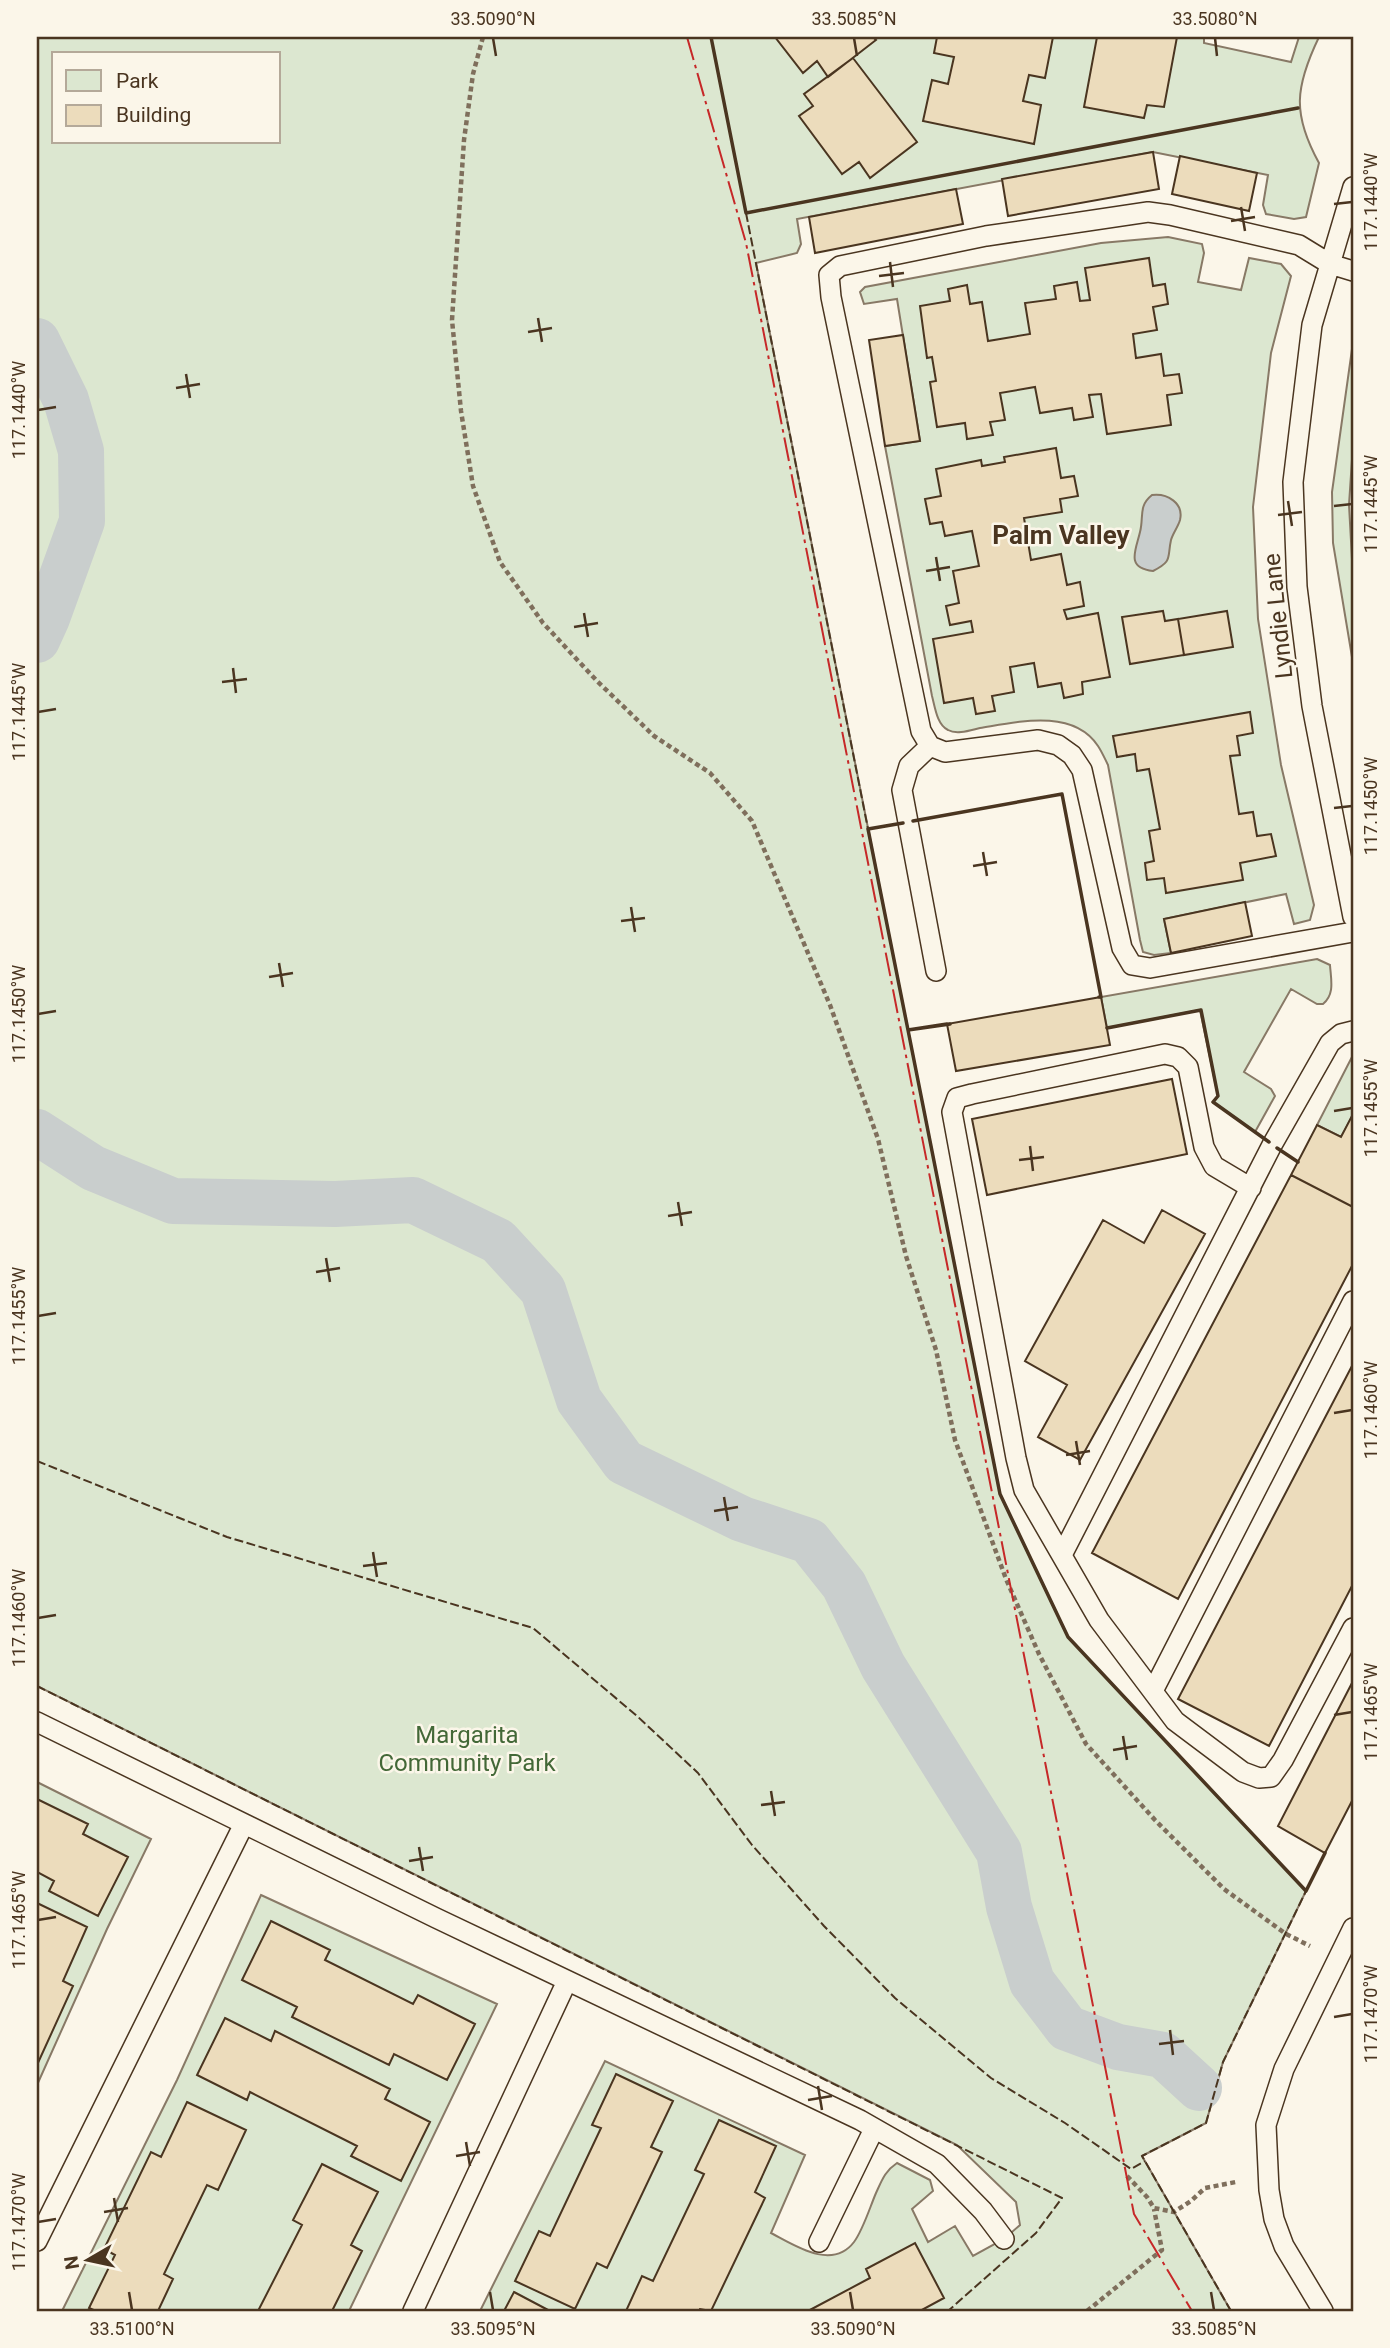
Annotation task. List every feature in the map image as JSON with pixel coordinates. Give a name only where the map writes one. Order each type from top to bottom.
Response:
[{"type":"lane","name":"Lyndie Lane","points":[[1353,187],[1312,325],[1293,482],[1297,587],[1312,706],[1353,917]]},
{"type":"lane","points":[[1353,271],[1330,264],[1298,245],[1148,212],[986,236],[840,266],[829,275],[831,297],[921,731],[930,746],[946,752],[1038,740],[1058,745],[1072,755],[1082,770],[1122,948],[1132,965],[1150,968],[1353,932]]},
{"type":"lane","points":[[930,746],[909,766],[902,790],[936,971]]},
{"type":"lane","points":[[1062,1555],[1272,1144],[1330,1043],[1340,1034],[1353,1031]]},
{"type":"lane","points":[[1251,1188],[1214,1166],[1204,1147],[1188,1067],[1178,1057],[1165,1054],[957,1098],[952,1112],[1024,1489],[1099,1619],[1175,1721],[1243,1772],[1259,1779],[1271,1777],[1283,1760],[1353,1628]]},
{"type":"lane","points":[[1153,1691],[1353,1301]]},
{"type":"lane","points":[[37,1722],[244,1825],[874,2129],[937,2164],[983,2211],[1004,2239]]},
{"type":"lane","points":[[37,2241],[244,1825]]},
{"type":"lane","points":[[1323,2311],[1284,2246],[1274,2219],[1268,2176],[1266,2125],[1284,2069],[1353,1928]]},
{"type":"lane","points":[[413,2311],[568,1981]]},
{"type":"lane","points":[[819,2242],[874,2129]]},
{"type":"path","points":[[483,37],[473,74],[464,140],[452,320],[461,411],[473,486],[500,562],[543,623],[597,681],[654,736],[710,773],[752,821],[830,1005],[878,1139],[906,1256],[936,1350],[955,1440],[1006,1579],[1039,1654],[1086,1744],[1155,1820],[1224,1889],[1286,1934],[1337,1961]]},
{"type":"path","points":[[1087,2311],[1163,2250],[1154,2208],[1127,2176]]},
{"type":"path","points":[[1154,2208],[1174,2213],[1205,2188],[1268,2176]]},
{"type":"green space","name":"Margarita Community Park","points":[[37,37],[1204,37],[1204,43],[1291,62],[1299,37],[1319,37],[1301,86],[1304,130],[1319,163],[1306,217],[1294,219],[1266,214],[1263,205],[1268,175],[1153,152],[797,219],[801,244],[797,253],[756,263],[1000,1494],[1068,1637],[1306,1891],[1223,2062],[1206,2123],[1142,2156],[1231,2311],[480,2311],[605,2061],[805,2155],[771,2233],[813,2253],[835,2255],[854,2242],[882,2180],[897,2163],[930,2180],[933,2191],[912,2209],[928,2242],[955,2226],[973,2256],[1004,2239],[1020,2225],[1016,2202],[957,2145],[37,1686]]},
{"type":"green space","points":[[1168,237],[1202,244],[1204,253],[1198,282],[1241,290],[1249,258],[1281,264],[1291,276],[1271,353],[1253,507],[1258,619],[1281,765],[1314,905],[1310,920],[1294,924],[1286,894],[1164,919],[1171,953],[1154,955],[1143,952],[1108,765],[1098,746],[1087,734],[1074,726],[1059,722],[1027,721],[956,732],[944,728],[939,720],[932,696],[885,446],[920,441],[897,299],[864,304],[860,292],[865,287],[1101,243]]},
{"type":"green space","points":[[1353,342],[1353,444],[1349,505],[1353,577],[1353,663],[1333,543],[1332,492]]},
{"type":"green space","points":[[1317,959],[1330,965],[1331,986],[1327,1000],[1323,1004],[1317,1004],[1291,989],[1244,1072],[1271,1089],[1275,1096],[1255,1132],[1213,1102],[1218,1096],[1200,1010],[1107,1028],[1101,997]]},
{"type":"green space","points":[[1353,1055],[1353,1115],[1341,1137],[1317,1125]]},
{"type":"green space","points":[[37,1782],[151,1839],[37,2085]]},
{"type":"green space","points":[[261,1895],[497,2004],[349,2311],[62,2311],[177,2080]]},
{"type":"shaded area","points":[[1152,495],[1173,500],[1181,514],[1171,540],[1168,558],[1153,571],[1139,566],[1134,557],[1143,508]]},
{"type":"building","points":[[775,37],[873,37],[876,40],[828,77],[817,61],[803,73]]},
{"type":"building","points":[[937,37],[1053,37],[1045,78],[1029,75],[1023,101],[1041,105],[1034,144],[923,121],[932,80],[948,84],[954,57],[934,53]]},
{"type":"building","points":[[1097,37],[1177,37],[1164,107],[1147,105],[1144,118],[1084,107]]},
{"type":"building","points":[[853,58],[917,142],[870,178],[859,162],[842,174],[799,116],[813,106],[804,94]]},
{"type":"building","points":[[1153,152],[1159,189],[1008,216],[1002,179]]},
{"type":"building","points":[[1180,156],[1257,173],[1249,211],[1172,194]]},
{"type":"building","points":[[956,189],[963,224],[815,253],[809,217]]},
{"type":"building","points":[[1149,258],[1153,286],[1165,284],[1168,304],[1153,307],[1157,330],[1133,334],[1136,358],[1161,354],[1164,376],[1179,374],[1182,393],[1167,395],[1171,425],[1107,434],[1101,394],[1089,395],[1093,417],[1074,420],[1072,408],[1040,413],[1035,387],[1000,393],[1005,420],[990,422],[993,435],[967,439],[965,423],[937,427],[930,382],[936,381],[932,357],[927,358],[920,306],[950,301],[948,289],[967,285],[970,304],[982,302],[988,341],[1030,334],[1025,303],[1056,299],[1054,286],[1077,282],[1080,301],[1090,300],[1085,268]]},
{"type":"building","points":[[903,335],[920,441],[885,446],[869,340]]},
{"type":"building","points":[[1056,448],[1061,478],[1074,476],[1078,496],[1060,499],[1062,512],[1024,518],[1031,560],[1061,554],[1067,585],[1080,582],[1084,606],[1064,610],[1067,619],[1098,613],[1110,677],[1082,682],[1083,694],[1064,698],[1061,683],[1038,687],[1034,663],[1010,667],[1014,692],[992,696],[995,711],[976,714],[973,698],[944,703],[933,639],[973,632],[971,621],[950,625],[946,606],[959,603],[953,571],[979,566],[972,531],[945,536],[942,522],[930,524],[925,499],[941,496],[936,469],[981,460],[982,466],[1005,462],[1004,457]]},
{"type":"building","points":[[1163,611],[1165,621],[1178,619],[1184,655],[1130,664],[1122,617]]},
{"type":"building","points":[[1227,611],[1233,647],[1184,655],[1178,619]]},
{"type":"building","points":[[1250,712],[1253,733],[1237,736],[1240,755],[1230,756],[1239,814],[1253,812],[1257,836],[1271,834],[1276,856],[1240,863],[1243,880],[1166,893],[1164,878],[1147,880],[1145,863],[1154,861],[1149,831],[1160,829],[1149,769],[1137,771],[1135,754],[1117,757],[1113,736]]},
{"type":"building","points":[[1245,902],[1252,936],[1171,953],[1164,919]]},
{"type":"building","points":[[1101,997],[1110,1045],[956,1071],[947,1024]]},
{"type":"building","points":[[1172,1079],[1187,1154],[987,1195],[972,1119]]},
{"type":"building","points":[[1353,1114],[1353,1207],[1291,1175],[1317,1125],[1341,1137]]},
{"type":"building","points":[[1291,1175],[1353,1207],[1353,1264],[1178,1599],[1092,1553]]},
{"type":"building","points":[[1162,1210],[1205,1234],[1080,1460],[1038,1437],[1067,1385],[1025,1361],[1103,1220],[1144,1243]]},
{"type":"building","points":[[1353,1364],[1353,1584],[1269,1746],[1178,1699]]},
{"type":"building","points":[[1353,1681],[1353,1799],[1325,1853],[1278,1826]]},
{"type":"building","points":[[37,1799],[88,1824],[83,1834],[128,1857],[98,1916],[49,1891],[54,1881],[37,1872]]},
{"type":"building","points":[[37,1903],[87,1927],[63,1981],[73,1986],[37,2065]]},
{"type":"building","points":[[271,1921],[330,1950],[325,1960],[413,2004],[418,1995],[475,2024],[447,2080],[394,2054],[389,2065],[292,2017],[297,2007],[242,1980]]},
{"type":"building","points":[[225,2018],[271,2041],[275,2031],[390,2089],[385,2099],[430,2122],[401,2181],[351,2156],[357,2146],[250,2092],[247,2100],[197,2075]]},
{"type":"building","points":[[616,2074],[673,2101],[651,2147],[662,2152],[607,2268],[597,2263],[575,2309],[515,2281],[539,2231],[550,2236],[601,2128],[592,2125]]},
{"type":"building","points":[[187,2102],[246,2130],[218,2190],[207,2185],[164,2274],[173,2279],[158,2311],[96,2311],[89,2308],[115,2255],[104,2249],[151,2152],[161,2157]]},
{"type":"building","points":[[719,2120],[776,2146],[755,2192],[765,2198],[711,2311],[626,2311],[642,2276],[653,2281],[704,2174],[695,2170]]},
{"type":"building","points":[[322,2164],[378,2192],[351,2245],[362,2251],[332,2311],[258,2311],[302,2225],[293,2220]]},
{"type":"building","points":[[915,2243],[944,2298],[920,2311],[808,2311],[870,2278],[866,2269]]},
{"type":"building","points":[[514,2292],[550,2311],[504,2311]]},
{"type":"waterway","points":[[37,341],[66,400],[81,451],[82,521],[37,640]]},
{"type":"waterway","points":[[37,1132],[93,1168],[173,1201],[335,1204],[413,1200],[498,1241],[543,1290],[579,1400],[624,1462],[742,1519],[809,1541],[844,1585],[883,1666],[999,1852],[1009,1907],[1032,1982],[1067,2028],[1118,2047],[1163,2055],[1199,2088]]},
{"type":"fence","points":[[746,213],[868,829]]},
{"type":"fence","points":[[37,1461],[227,1537],[533,1628],[637,1716],[698,1773],[752,1845],[824,1926],[895,1998],[991,2078],[1065,2123],[1131,2169],[1145,2161]]},
{"type":"fence","points":[[37,1686],[1062,2198],[1036,2233],[948,2311]]},
{"type":"fence","points":[[1231,2311],[1142,2156],[1206,2123],[1223,2062],[1306,1891]]},
{"type":"wall","points":[[711,37],[746,213],[1298,108]]},
{"type":"wall","points":[[913,821],[1062,794],[1099,997]]},
{"type":"wall","points":[[903,823],[868,829],[908,1030],[947,1024]]},
{"type":"wall","points":[[1107,1028],[1201,1010],[1218,1096],[1213,1102],[1269,1142]]},
{"type":"wall","points":[[950,1024],[908,1030],[1000,1494],[1068,1637],[1306,1891],[1325,1853]]},
{"type":"wall","points":[[1277,1148],[1298,1162]]},
{"type":"power","points":[[687,37],[746,243],[1134,2214],[1192,2311]]},
{"type":"district","name":"Palm Valley","points":[[1061,535]]}]
